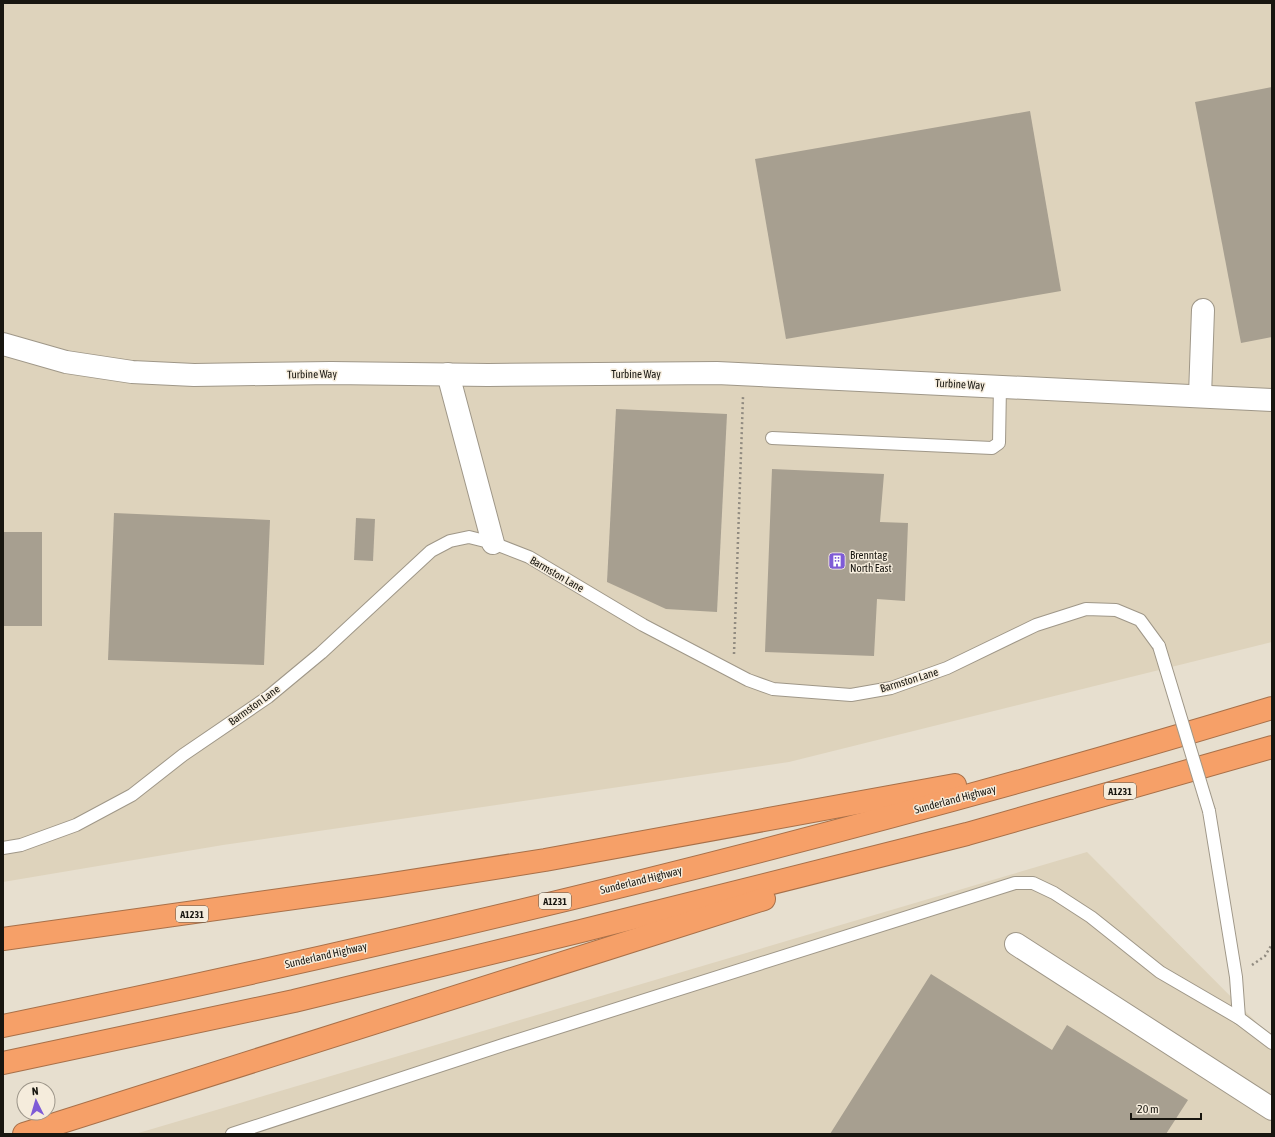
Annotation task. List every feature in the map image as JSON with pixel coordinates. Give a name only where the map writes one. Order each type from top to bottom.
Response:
[{"type":"highway","name":"Sunderland Highway","points":[[3,1026],[447,928],[722,860],[1102,759],[1272,708]]},
{"type":"highway","name":"A1231","points":[[3,1063],[294,1000],[967,834],[1272,747]]},
{"type":"highway","name":"A1231","points":[[3,939],[358,890],[529,862],[1102,759]]},
{"type":"highway","points":[[24,1134],[967,834]]},
{"type":"street","points":[[1200,396],[1203,310]]},
{"type":"street","name":"Turbine Way","points":[[3,344],[66,362],[132,372],[194,375],[743,374],[1272,400]]},
{"type":"street","points":[[448,374],[493,543]]},
{"type":"street","points":[[1016,944],[1272,1109]]},
{"type":"lane","points":[[772,438],[992,448],[999,443],[1000,386]]},
{"type":"lane","name":"Barmston Lane","points":[[3,848],[21,845],[76,825],[132,795],[183,755],[268,697],[321,653],[431,551],[450,541],[469,537],[493,543],[529,557],[644,625],[734,672],[773,689],[851,695],[890,688],[947,668],[1036,625],[1086,609],[1116,610],[1140,620],[1159,646],[1209,811],[1236,977],[1239,1018]]},
{"type":"lane","points":[[232,1134],[524,1038],[1015,883],[1033,883],[1054,893],[1091,917],[1160,972],[1239,1018],[1272,1043]]},
{"type":"path","points":[[734,672],[743,374]]},
{"type":"path","points":[[1236,977],[1265,956],[1272,944]]},
{"type":"shaded area","points":[[3,3],[1272,3],[1272,642],[789,762],[223,845],[3,882]]},
{"type":"shaded area","points":[[1087,852],[1272,1038],[1272,1134],[135,1134]]},
{"type":"building","points":[[1272,87],[1272,337],[1241,343],[1195,102]]},
{"type":"building","points":[[1030,111],[1061,291],[786,339],[755,159]]},
{"type":"building","points":[[616,409],[727,414],[717,612],[666,609],[607,582]]},
{"type":"building","name":"Brenntag North East","points":[[772,469],[884,474],[880,522],[908,523],[905,601],[877,599],[874,656],[765,652]]},
{"type":"building","points":[[114,513],[270,520],[264,665],[108,660]]},
{"type":"building","points":[[356,518],[375,519],[373,561],[354,560]]},
{"type":"building","points":[[3,532],[42,532],[42,626],[3,626]]},
{"type":"building","points":[[931,974],[1052,1050],[1067,1025],[1188,1100],[1166,1134],[830,1134]]},
{"type":"place","name":"Brenntag North East","points":[[837,561]]}]
